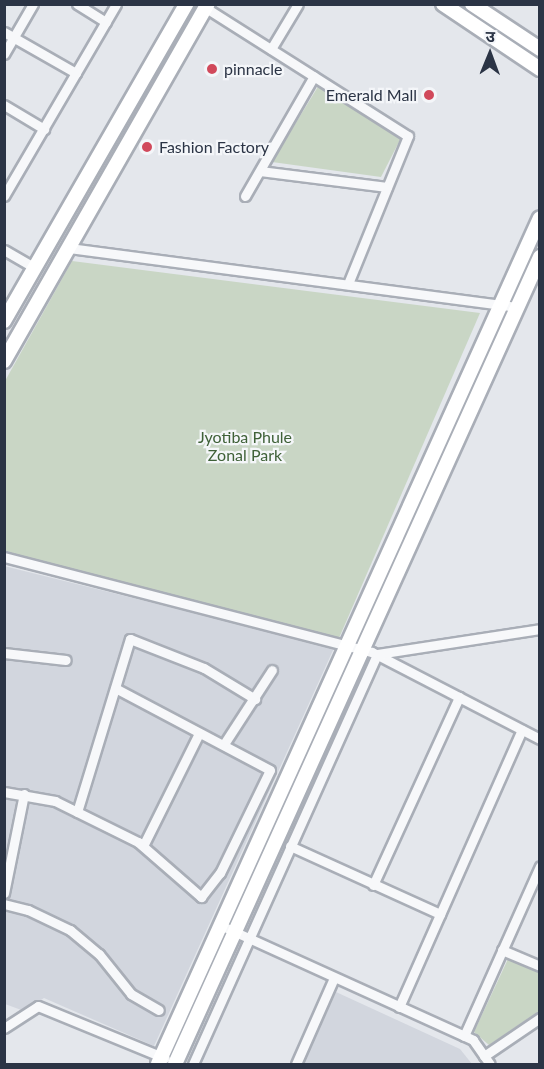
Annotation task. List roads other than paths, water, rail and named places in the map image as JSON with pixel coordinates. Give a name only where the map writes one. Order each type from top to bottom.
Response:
[{"type":"street","points":[[4,54],[33,4]]},
{"type":"street","points":[[76,4],[106,22]]},
{"type":"street","points":[[4,196],[9,180],[44,129],[116,4]]},
{"type":"street","points":[[4,321],[186,4]]},
{"type":"street","points":[[271,49],[298,4]]},
{"type":"street","points":[[443,4],[540,69]]},
{"type":"street","points":[[472,4],[540,49]]},
{"type":"street","points":[[4,361],[207,6],[408,136],[348,284]]},
{"type":"street","points":[[4,32],[76,73]]},
{"type":"street","points":[[245,196],[314,76]]},
{"type":"street","points":[[4,105],[44,129]]},
{"type":"street","points":[[260,171],[387,187]]},
{"type":"street","points":[[160,1060],[345,645],[540,218]]},
{"type":"street","points":[[69,248],[501,303],[516,307]]},
{"type":"street","points":[[4,250],[35,268]]},
{"type":"street","points":[[4,1028],[38,1006],[160,1060],[175,1063],[540,257]]},
{"type":"street","points":[[4,558],[363,649],[377,654],[540,739]]},
{"type":"street","points":[[377,654],[540,629]]},
{"type":"street","points":[[77,812],[129,639],[204,668],[255,699]]},
{"type":"street","points":[[4,653],[66,660]]},
{"type":"street","points":[[193,1065],[377,654]]},
{"type":"street","points":[[224,744],[272,670]]},
{"type":"street","points":[[4,792],[55,801],[143,846],[201,897],[220,873],[270,770],[115,688]]},
{"type":"street","points":[[373,885],[459,697]]},
{"type":"street","points":[[399,1007],[522,730]]},
{"type":"street","points":[[143,846],[200,733]]},
{"type":"street","points":[[4,893],[24,794]]},
{"type":"street","points":[[290,846],[440,914]]},
{"type":"street","points":[[464,1036],[540,866]]},
{"type":"street","points":[[4,904],[28,910],[70,930],[99,954],[131,993],[159,1010]]},
{"type":"street","points":[[220,925],[473,1040],[490,1065]]},
{"type":"street","points":[[502,950],[540,966]]},
{"type":"street","points":[[296,1065],[334,978]]},
{"type":"street","points":[[484,1056],[540,1018]]},
{"type":"place","name":"pinnacle","points":[[212,69]]},
{"type":"place","name":"Emerald Mall","points":[[429,95]]},
{"type":"place","name":"Fashion Factory","points":[[147,147]]},
{"type":"park label","name":"Jyotiba Phule Zonal Park","points":[[245,446]]}]
